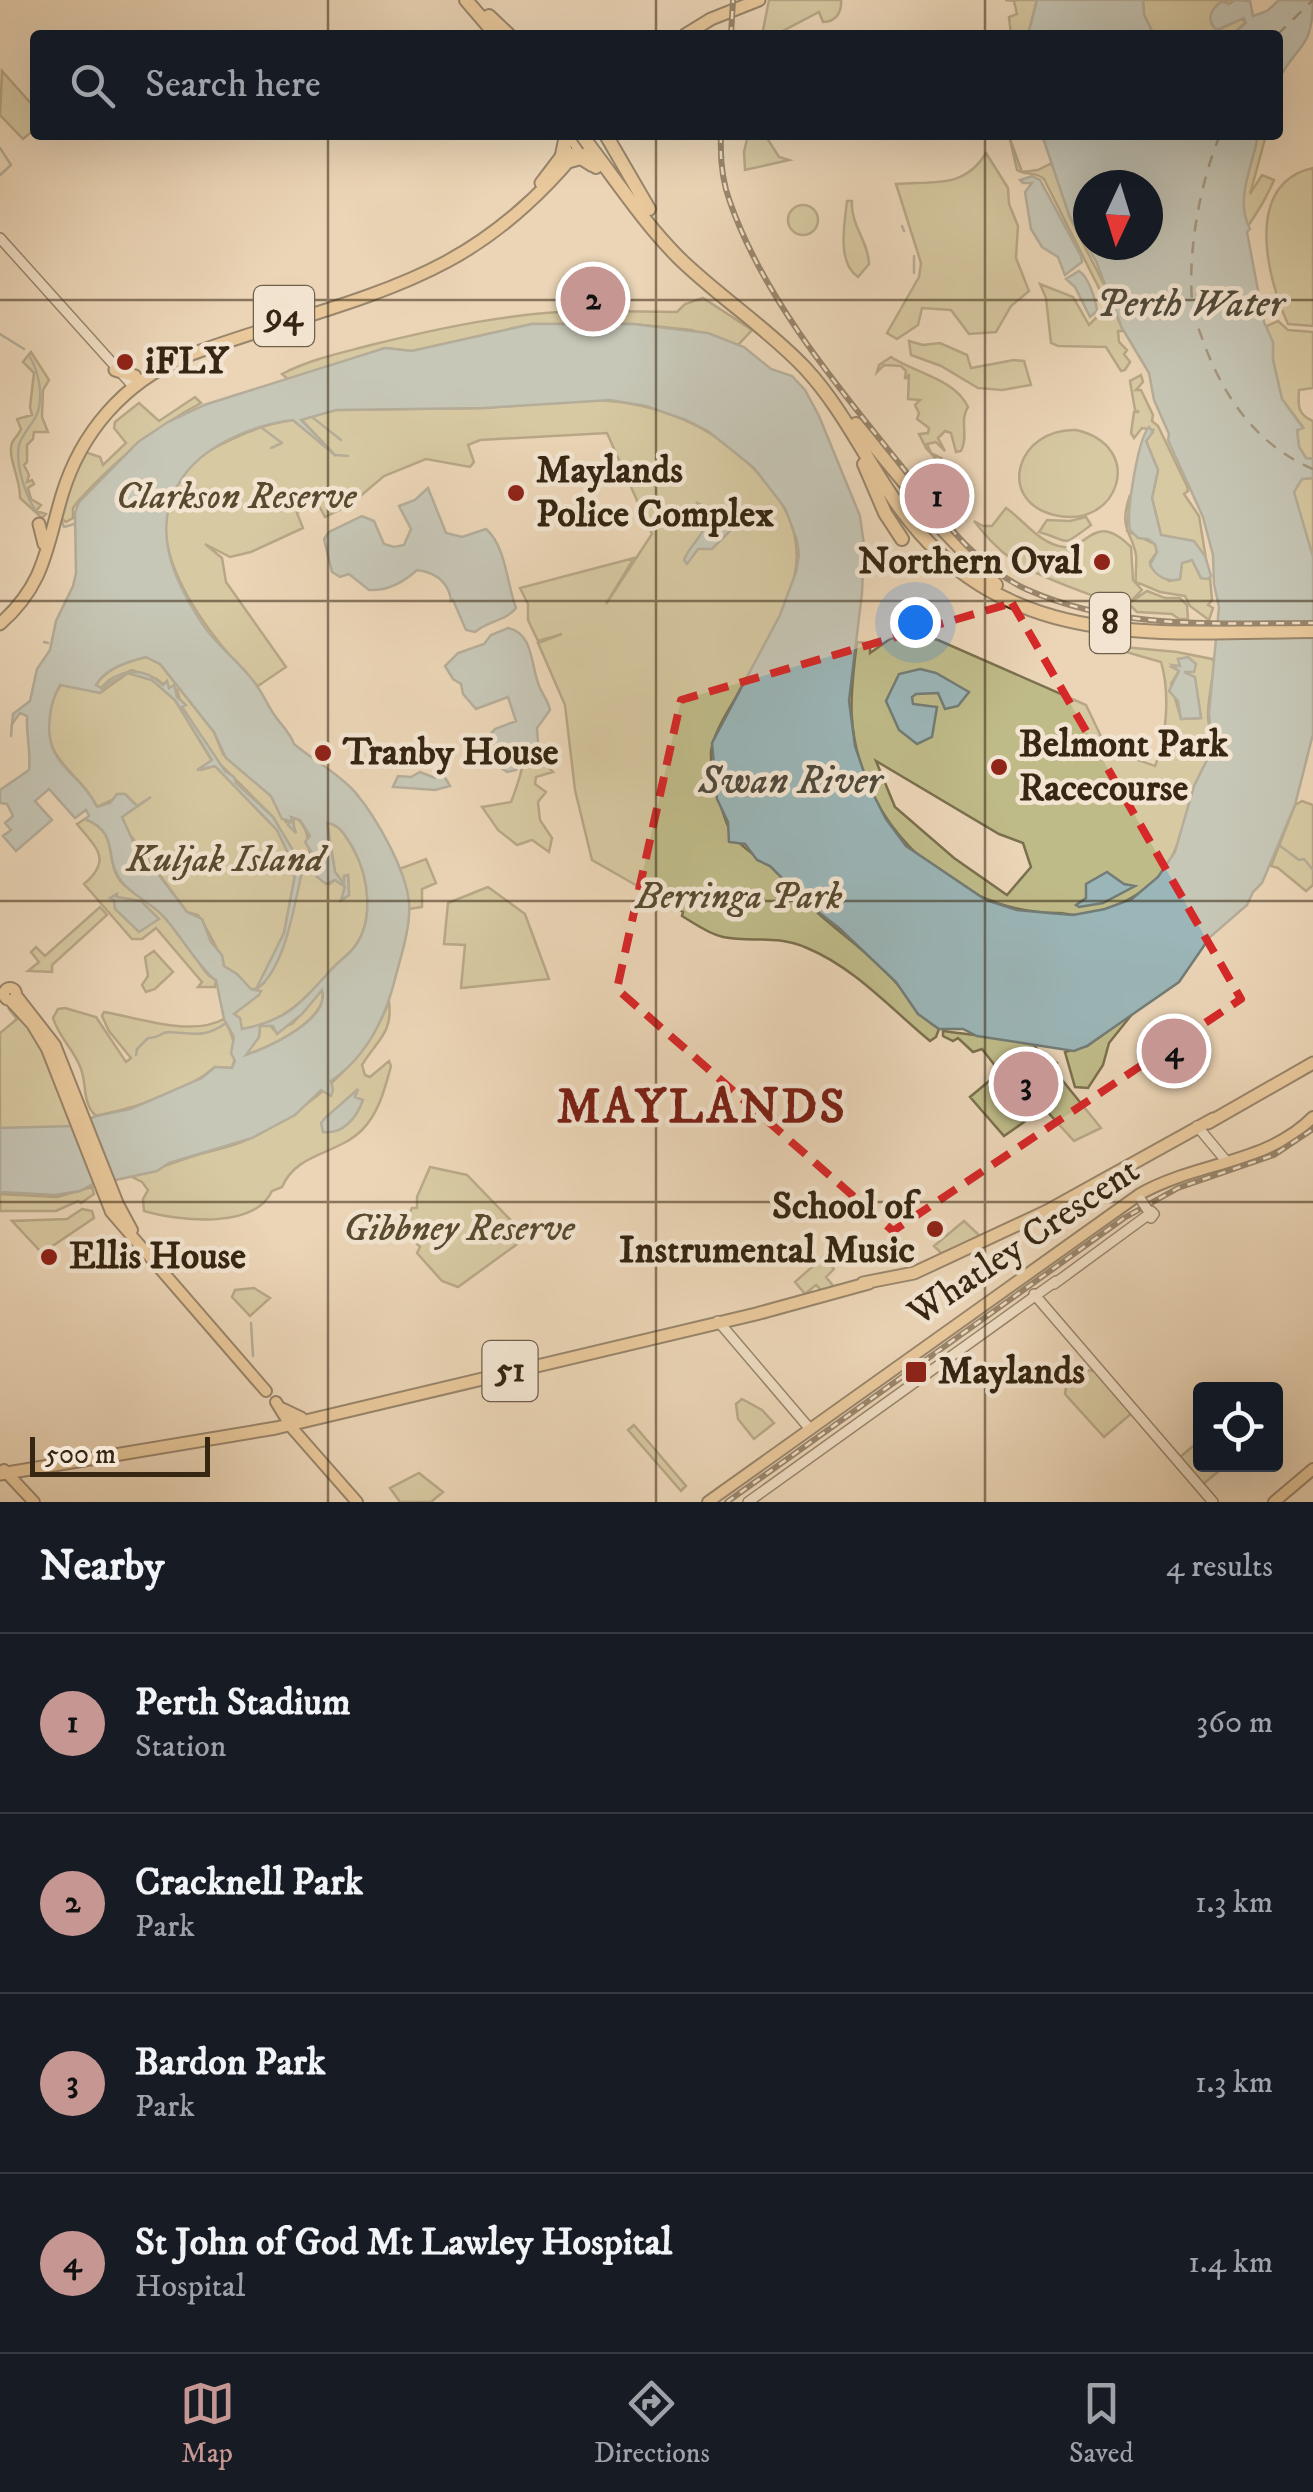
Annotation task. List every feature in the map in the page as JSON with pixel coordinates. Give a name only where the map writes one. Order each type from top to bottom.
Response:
[{"type":"highway","points":[[466,0],[492,28]]},
{"type":"highway","points":[[475,0],[492,28]]},
{"type":"highway","points":[[687,30],[707,14],[744,0]]},
{"type":"highway","points":[[690,30],[759,0]]},
{"type":"highway","points":[[566,158],[582,140]]},
{"type":"highway","points":[[585,140],[598,169]]},
{"type":"highway","name":"8","points":[[586,140],[695,262],[805,357],[856,424],[924,527],[950,552],[996,585],[1048,610],[1129,626],[1191,629]]},
{"type":"highway","name":"8","points":[[586,140],[661,239],[711,288],[776,338],[822,388],[904,513],[949,561],[980,584],[1018,605],[1081,626],[1123,631],[1313,629]]},
{"type":"highway","points":[[566,158],[583,158],[598,169],[661,239]]},
{"type":"highway","name":"94","points":[[0,624],[22,602],[41,572],[57,511],[82,447],[131,383],[184,357],[420,274],[488,236],[531,202],[566,158]]},
{"type":"highway","name":"94","points":[[44,525],[73,450],[100,410],[131,383],[182,350],[430,263],[514,208],[566,158]]},
{"type":"highway","points":[[466,250],[480,256],[488,236]]},
{"type":"highway","points":[[115,370],[131,383]]},
{"type":"highway","points":[[822,388],[902,540]]},
{"type":"highway","points":[[856,424],[996,585]]},
{"type":"highway","points":[[0,615],[28,582],[44,544],[44,525],[57,511]]},
{"type":"highway","points":[[1098,635],[1191,629]]},
{"type":"highway","name":"51","points":[[256,1431],[287,1416],[330,1414],[914,1273],[1047,1211],[1313,1064]]},
{"type":"highway","name":"51","points":[[9,1474],[256,1431],[287,1416]]},
{"type":"main road","points":[[0,238],[115,370]]},
{"type":"main road","points":[[7,990],[47,1049],[108,1192],[131,1229],[357,1502]]},
{"type":"main road","name":"Whatley Crescent","points":[[708,1502],[895,1368],[1191,1172],[1275,1145],[1313,1117]]},
{"type":"main road","points":[[1198,1127],[1227,1162]]},
{"type":"main road","points":[[748,1502],[1133,1226],[1145,1204]]},
{"type":"main road","points":[[1038,1297],[1213,1502]]},
{"type":"main road","points":[[720,1322],[810,1429]]},
{"type":"main road","points":[[1277,1502],[1313,1471]]},
{"type":"main road","points":[[9,1474],[34,1502]]},
{"type":"highlighted area","points":[[1012,603],[1241,999],[893,1231],[617,989],[681,700]]},
{"type":"green space","points":[[769,0],[841,0],[839,12],[831,20],[823,22],[819,12],[785,30],[763,30]]},
{"type":"green space","points":[[1005,0],[1037,0],[1029,30],[1010,30],[1009,17],[1017,14],[1014,1]]},
{"type":"green space","points":[[1143,0],[1235,0],[1229,4],[1225,1],[1212,25],[1218,30],[1152,30],[1144,15]]},
{"type":"green space","points":[[1240,19],[1247,21],[1237,30],[1218,30]]},
{"type":"green space","points":[[2,71],[30,102],[30,133],[23,139],[0,115]]},
{"type":"green space","points":[[747,140],[768,140],[779,157],[789,160],[745,170]]},
{"type":"green space","points":[[1010,140],[1022,172],[1053,166],[1069,208],[1073,237],[1044,179],[1024,173],[1017,170]]},
{"type":"green space","points":[[1257,140],[1265,140],[1250,194],[1262,175],[1274,180],[1248,226],[1244,192]]},
{"type":"green space","points":[[986,153],[1008,188],[1009,204],[1018,226],[1016,258],[1029,291],[1011,306],[996,332],[969,334],[951,310],[922,308],[918,325],[897,339],[887,333],[919,277],[921,263],[896,184],[958,178]]},
{"type":"green space","points":[[1313,168],[1313,326],[1288,324],[1273,282],[1266,235],[1277,193],[1291,177]]},
{"type":"green space","points":[[847,201],[852,201],[868,256],[869,264],[858,277],[844,252]]},
{"type":"green space","points":[[803,205],[814,209],[818,220],[814,231],[803,235],[792,231],[788,220],[792,209]]},
{"type":"green space","points":[[1085,260],[1092,260],[1123,331],[1118,331],[1119,342],[1127,350],[1124,354],[1130,362],[1121,371],[1106,347],[1051,343],[1046,298],[1040,284],[1073,297],[1089,325],[1105,304],[1109,308]]},
{"type":"green space","points":[[583,281],[605,282],[604,311],[677,312],[685,304],[703,298],[752,330],[738,345],[691,330],[633,324],[532,324],[412,351],[385,348],[289,380],[282,374],[337,354],[449,327],[580,311]]},
{"type":"green space","points":[[1278,321],[1288,330],[1313,332],[1313,388],[1299,390],[1299,400],[1301,412],[1313,421],[1313,459],[1306,458],[1299,447],[1297,429],[1303,427],[1282,399],[1267,326]]},
{"type":"green space","points":[[909,341],[923,345],[940,343],[967,355],[971,368],[1024,361],[1031,385],[1002,390],[978,388],[941,366],[911,355]]},
{"type":"green space","points":[[31,352],[49,380],[43,390],[42,417],[48,432],[34,432],[24,465],[29,475],[27,482],[32,480],[34,484],[28,488],[31,499],[41,505],[36,511],[46,514],[42,518],[20,498],[11,455],[12,443],[21,429],[17,419],[32,415],[34,373],[23,362]]},
{"type":"green space","points":[[891,357],[944,383],[962,397],[968,407],[961,451],[956,452],[951,433],[945,431],[938,438],[945,451],[936,442],[927,444],[931,453],[941,458],[938,461],[926,448],[919,434],[928,433],[929,428],[917,419],[915,405],[920,400],[908,399],[909,374],[905,378],[906,371],[901,366],[884,365],[877,372],[879,365]]},
{"type":"green space","points":[[1141,375],[1143,382],[1136,390],[1141,390],[1152,421],[1187,486],[1184,494],[1199,516],[1207,565],[1194,542],[1161,535],[1152,498],[1158,470],[1146,441],[1153,430],[1142,428],[1134,438],[1131,433],[1134,412],[1139,412],[1135,410],[1130,381]]},
{"type":"green space","points":[[195,397],[201,403],[136,446],[79,500],[73,508],[73,518],[66,522],[61,518],[85,452],[100,457],[103,465],[126,443],[114,428],[115,422],[139,403],[159,421]]},
{"type":"green space","points":[[587,400],[652,408],[711,434],[746,461],[774,492],[791,522],[797,550],[785,605],[714,738],[711,760],[718,794],[735,837],[889,975],[921,1014],[939,1029],[930,1041],[824,956],[784,941],[734,939],[712,933],[592,860],[575,790],[565,705],[538,643],[562,634],[538,641],[520,588],[634,558],[606,604],[652,534],[607,433],[480,440],[468,445],[474,462],[470,467],[426,459],[384,476],[351,504],[325,517],[317,502],[297,513],[303,528],[251,552],[230,557],[205,544],[222,558],[226,582],[286,667],[258,686],[210,631],[173,565],[165,531],[169,499],[186,470],[220,445],[247,433],[293,420],[333,453],[301,419],[336,410],[484,408]]},
{"type":"green space","points":[[1076,430],[1098,439],[1112,452],[1116,484],[1095,511],[1077,517],[1054,515],[1036,507],[1024,495],[1019,481],[1021,466],[1039,440],[1056,432]]},
{"type":"green space","points":[[1313,478],[1313,557],[1294,487],[1302,479]]},
{"type":"green space","points":[[1006,508],[1039,537],[1055,545],[1072,546],[1100,532],[1118,536],[1131,547],[1133,580],[1142,590],[1128,604],[1147,591],[1165,598],[1180,598],[1187,605],[1188,619],[1137,612],[1131,606],[1070,587],[1013,560],[974,521],[992,526]]},
{"type":"green space","points":[[1086,517],[1091,525],[1069,540],[1039,532],[1047,520]]},
{"type":"green space","points":[[1128,531],[1155,544],[1157,552],[1150,562],[1169,581],[1180,579],[1182,563],[1193,560],[1201,578],[1210,578],[1212,600],[1208,605],[1213,608],[1209,620],[1190,606],[1185,596],[1160,592],[1136,582],[1136,555]]},
{"type":"green space","points":[[910,633],[938,640],[1086,705],[1107,749],[1155,766],[1166,715],[1161,662],[1102,645],[1212,659],[1215,663],[1208,716],[1211,750],[1178,843],[1157,879],[1119,904],[1072,915],[999,904],[945,877],[921,858],[882,811],[861,765],[853,730],[857,642],[870,643],[870,653],[890,639]],"holes":[[[1178,659],[1186,659],[1183,672],[1196,686],[1201,718],[1181,719],[1171,684],[1179,671],[1172,667],[1180,666]],[[876,761],[999,834],[1023,843],[1031,867],[1007,895],[954,858],[895,807]]]},
{"type":"green space","name":"Kuljak Island","points":[[146,657],[160,664],[214,732],[223,754],[271,796],[286,822],[291,821],[294,826],[293,816],[301,822],[308,836],[309,852],[318,863],[317,876],[329,884],[335,880],[345,886],[342,900],[349,895],[348,875],[344,876],[344,884],[335,872],[327,823],[345,836],[363,873],[367,914],[359,940],[300,1002],[280,1017],[256,1026],[242,1029],[234,1014],[249,999],[240,999],[246,995],[232,983],[236,974],[224,966],[198,915],[187,912],[128,832],[119,831],[115,821],[127,830],[122,817],[137,806],[125,794],[97,807],[52,747],[50,715],[62,684],[100,693],[128,673],[152,680],[175,700],[212,761],[204,769],[215,766],[277,830],[296,870],[284,933],[260,986],[264,983],[287,935],[302,867],[273,817],[216,760],[182,707],[177,690],[172,692],[157,679],[132,670],[101,688],[96,685],[111,670]]},
{"type":"green space","points":[[548,758],[553,772],[536,777],[535,784],[546,792],[538,802],[540,820],[552,838],[549,852],[532,840],[517,845],[498,830],[482,807],[511,802],[523,762]]},
{"type":"green space","points":[[1302,801],[1313,805],[1313,885],[1306,891],[1271,866],[1295,805]]},
{"type":"green space","points":[[85,819],[107,839],[121,882],[168,921],[216,980],[215,987],[198,987],[202,982],[156,928],[142,939],[132,939],[84,884],[100,860],[77,824]]},
{"type":"green space","points":[[426,859],[436,883],[422,889],[422,907],[409,909],[399,869]]},
{"type":"green space","points":[[488,887],[525,914],[549,979],[461,988],[465,945],[444,944],[448,903]]},
{"type":"green space","points":[[100,907],[107,915],[52,965],[52,972],[28,971],[39,962],[31,952],[36,947],[45,956]]},
{"type":"green space","points":[[154,951],[173,972],[146,992],[142,985],[148,976],[145,957]]},
{"type":"green space","points":[[322,990],[322,1001],[307,1022],[282,1039],[245,1054],[259,1037],[260,1026],[270,1025],[274,1030],[292,1024]]},
{"type":"green space","points":[[389,1002],[389,1021],[383,1036],[362,1065],[365,1075],[370,1077],[389,1061],[391,1066],[377,1108],[362,1130],[297,1167],[282,1187],[249,1212],[195,1219],[144,1211],[143,1199],[148,1190],[130,1176],[243,1142],[293,1114],[349,1065]]},
{"type":"green space","points":[[17,1006],[32,1024],[71,1125],[0,1128],[0,1033],[17,1019],[9,1009]]},
{"type":"green space","points":[[58,1009],[96,1017],[126,1062],[131,1058],[109,1031],[104,1012],[181,1026],[224,1019],[234,1043],[232,1068],[215,1067],[174,1092],[96,1116],[85,1094],[78,1062],[53,1018]]},
{"type":"green space","points":[[1133,1013],[1109,1043],[1103,1065],[1088,1088],[1075,1087],[1065,1052],[1087,1046]]},
{"type":"green space","points":[[943,1031],[1033,1044],[1050,1065],[1053,1061],[1057,1063],[1054,1070],[1101,1128],[1074,1141],[1044,1108],[1004,1136],[970,1097],[1000,1072],[982,1049],[973,1052],[958,1038],[953,1041],[943,1036]]},
{"type":"green space","name":"Gibbney Reserve","points":[[430,1167],[467,1175],[527,1237],[458,1287],[442,1281],[417,1253],[420,1247],[402,1228],[412,1208],[417,1208],[417,1197]]},
{"type":"green space","points":[[92,1187],[94,1194],[81,1203],[56,1211],[0,1211],[0,1194],[57,1197]]},
{"type":"green space","points":[[82,1209],[92,1211],[94,1218],[42,1253],[12,1221],[67,1219]]},
{"type":"green space","points":[[964,1221],[981,1237],[943,1255],[934,1246]]},
{"type":"green space","points":[[823,1257],[834,1269],[826,1277],[834,1287],[822,1291],[816,1285],[805,1294],[795,1282]]},
{"type":"green space","points":[[254,1288],[270,1298],[250,1316],[232,1297],[235,1290]]},
{"type":"green space","points":[[1087,1364],[1085,1370],[1095,1371],[1132,1413],[1104,1437],[1065,1394],[1067,1381],[1082,1371],[1080,1365]]},
{"type":"green space","points":[[742,1399],[762,1410],[774,1423],[754,1439],[738,1419],[736,1404]]},
{"type":"green space","points":[[634,1425],[686,1486],[681,1491],[628,1430]]},
{"type":"green space","points":[[1193,1446],[1193,1472],[1218,1472],[1202,1485],[1179,1458]]},
{"type":"green space","points":[[419,1473],[443,1492],[431,1502],[400,1502],[390,1488]]},
{"type":"water","points":[[1037,0],[1143,0],[1144,15],[1152,30],[1029,30]]},
{"type":"water","points":[[1235,0],[1250,1],[1253,16],[1267,11],[1279,0],[1313,0],[1307,38],[1283,72],[1283,30],[1238,30],[1246,23],[1244,18],[1217,30],[1211,22],[1212,11],[1222,1],[1229,4]]},
{"type":"water","points":[[1044,140],[1257,140],[1244,194],[1250,229],[1247,232],[1282,399],[1303,428],[1297,430],[1299,447],[1306,458],[1313,459],[1313,478],[1302,479],[1294,492],[1313,557],[1313,734],[1295,805],[1262,883],[1247,905],[1210,937],[1179,982],[1074,1051],[977,1036],[963,1029],[939,1029],[918,1014],[896,982],[770,866],[757,860],[745,844],[729,842],[728,822],[717,799],[712,743],[780,615],[799,555],[785,508],[754,468],[708,431],[646,406],[610,400],[484,408],[336,410],[301,420],[336,456],[293,420],[246,432],[202,457],[181,480],[172,498],[166,534],[174,571],[207,631],[251,678],[294,744],[355,792],[381,829],[396,860],[407,889],[409,912],[403,951],[386,1008],[364,1049],[331,1081],[331,1096],[321,1090],[295,1115],[252,1138],[169,1163],[157,1171],[100,1180],[80,1191],[55,1195],[0,1192],[0,1128],[74,1126],[96,1116],[130,1109],[202,1078],[215,1067],[232,1068],[235,1061],[231,1053],[234,1037],[224,1019],[216,980],[163,916],[122,882],[108,839],[85,819],[89,816],[86,810],[75,818],[49,789],[35,801],[52,820],[16,851],[3,836],[11,830],[5,823],[13,816],[7,804],[0,803],[0,790],[29,770],[27,716],[20,713],[12,724],[13,714],[30,701],[37,669],[50,650],[56,621],[73,586],[75,513],[79,502],[138,442],[204,405],[385,348],[412,351],[532,324],[633,324],[708,333],[744,347],[771,369],[792,376],[805,390],[860,516],[864,545],[862,593],[849,701],[855,746],[886,819],[906,846],[986,900],[1017,910],[1073,915],[1132,899],[1158,877],[1175,852],[1194,786],[1212,750],[1209,713],[1219,607],[1213,555],[1203,517],[1168,440],[1149,373],[1122,328],[1095,260],[1163,260],[1163,170],[1073,170],[1073,222]],"holes":[[[146,657],[160,664],[214,732],[226,758],[271,796],[282,819],[291,821],[288,825],[296,833],[291,817],[300,820],[310,836],[305,842],[318,863],[316,876],[326,884],[335,880],[345,887],[341,900],[349,895],[348,875],[344,876],[344,884],[335,872],[327,823],[336,826],[353,848],[366,886],[364,928],[351,951],[281,1016],[242,1029],[240,1018],[234,1014],[259,995],[261,991],[255,990],[266,981],[282,951],[303,867],[273,817],[225,771],[182,707],[186,705],[177,697],[174,685],[169,688],[167,681],[163,685],[139,672],[123,673],[101,688],[96,685],[124,664]],[[128,673],[152,680],[175,700],[212,760],[197,770],[215,766],[277,830],[296,870],[284,933],[256,989],[224,966],[202,919],[187,912],[133,841],[122,817],[151,797],[137,806],[125,794],[117,794],[110,803],[97,807],[52,746],[51,708],[60,685],[100,693]],[[322,990],[322,1001],[296,1030],[246,1055],[259,1037],[260,1026],[273,1026],[277,1034],[302,1014]]]},
{"type":"water","points":[[1032,176],[1040,180],[1073,241],[1073,260],[1082,262],[1065,275],[1058,257],[1042,247],[1031,229],[1025,192],[1032,183],[1020,180]]},
{"type":"water","points":[[1079,271],[1095,301],[1097,311],[1090,317],[1075,287],[1066,279]]},
{"type":"water","points":[[1149,427],[1153,432],[1146,441],[1158,470],[1152,498],[1161,535],[1194,541],[1205,556],[1211,576],[1208,579],[1201,578],[1192,560],[1182,563],[1180,579],[1159,575],[1150,565],[1157,552],[1155,544],[1138,538],[1130,530],[1134,476]]},
{"type":"water","points":[[428,488],[446,533],[462,537],[486,529],[502,555],[516,608],[475,632],[466,630],[449,592],[433,574],[417,570],[396,584],[369,590],[349,574],[340,577],[332,572],[324,539],[329,532],[362,516],[374,521],[384,544],[404,545],[411,529],[399,506],[415,500]]},
{"type":"water","points":[[697,503],[722,515],[731,530],[712,549],[698,549],[687,564],[686,555],[706,523]]},
{"type":"water","points":[[508,628],[517,631],[527,644],[550,710],[537,728],[539,756],[520,760],[516,770],[507,772],[497,765],[497,754],[488,737],[495,729],[516,721],[508,697],[476,709],[445,666],[458,653],[484,644],[491,635]]},
{"type":"water","points":[[1188,657],[1196,664],[1194,672],[1184,672],[1195,677],[1201,718],[1181,719],[1178,701],[1169,691],[1179,671],[1172,665],[1180,666],[1178,659]]},
{"type":"water","points":[[920,669],[936,673],[969,692],[958,706],[945,709],[938,693],[912,697],[913,704],[937,707],[932,737],[917,744],[899,730],[886,701],[899,674]]},
{"type":"water","points":[[420,772],[435,778],[444,776],[450,786],[435,790],[393,787],[398,776],[411,777]]},
{"type":"water","points":[[1107,872],[1124,884],[1135,886],[1103,903],[1076,905],[1086,898],[1086,884]]},
{"type":"water","points":[[117,894],[141,901],[159,919],[139,932],[115,909],[110,898]]},
{"type":"water","points":[[358,1089],[355,1097],[363,1100],[353,1118],[337,1131],[323,1132],[321,1123],[325,1118]]},
{"type":"waterway","points":[[0,148],[11,165],[0,175]]},
{"type":"waterway","points":[[902,226],[904,231]]},
{"type":"waterway","points":[[914,256],[914,273]]},
{"type":"waterway","points":[[0,334],[24,349]]},
{"type":"waterway","points":[[30,357],[38,379],[40,403],[20,441],[18,453],[22,481],[37,513]]},
{"type":"waterway","points":[[312,417],[341,440]]},
{"type":"waterway","points":[[262,428],[282,443],[271,448]]},
{"type":"waterway","points":[[335,455],[348,456]]},
{"type":"waterway","points":[[62,522],[64,527],[74,524]]},
{"type":"waterway","points":[[44,642],[48,643]]},
{"type":"waterway","points":[[11,736],[12,724]]},
{"type":"waterway","points":[[1279,845],[1299,860],[1304,859],[1313,870]]},
{"type":"waterway","points":[[136,1055],[148,1038],[169,1032],[204,1033],[226,1023]]},
{"type":"waterway","points":[[251,1323],[253,1356]]},
{"type":"ferry route","points":[[1282,30],[1313,0]]},
{"type":"ferry route","points":[[1218,140],[1196,220],[1191,267],[1194,316],[1210,359],[1244,416],[1274,446],[1313,469]]},
{"type":"railway","points":[[731,30],[733,0]]},
{"type":"railway","points":[[721,140],[722,169],[730,202],[744,237],[782,306],[827,372],[941,517],[990,566],[1028,590],[1097,612],[1168,622],[1313,623]]},
{"type":"railway","points":[[727,1502],[1124,1218],[1178,1188],[1274,1155],[1313,1129]]},
{"type":"place","name":"Cracknell Park","points":[[593,299]]},
{"type":"place","name":"iFLY","points":[[125,362]]},
{"type":"place","name":"Maylands Police Complex","points":[[516,493]]},
{"type":"place","name":"Perth Stadium","points":[[937,496]]},
{"type":"place","name":"Northern Oval","points":[[1102,562]]},
{"type":"place","name":"Tranby House","points":[[323,753]]},
{"type":"place","name":"Belmont Park Racecourse","points":[[999,767]]},
{"type":"place","name":"St John of God Mt Lawley Hospital","points":[[1174,1051]]},
{"type":"place","name":"Bardon Park","points":[[1026,1084]]},
{"type":"place","name":"School of Instrumental Music","points":[[935,1229]]},
{"type":"place","name":"Ellis House","points":[[49,1257]]},
{"type":"place","name":"Maylands","points":[[916,1372]]},
{"type":"district","name":"MAYLANDS","points":[[702,1108]]},
{"type":"water label","name":"Perth Water","points":[[1190,305]]},
{"type":"water label","name":"Swan River","points":[[790,782]]},
{"type":"park label","name":"Clarkson Reserve","points":[[236,497]]},
{"type":"park label","name":"Berringa Park","points":[[739,897]]}]
